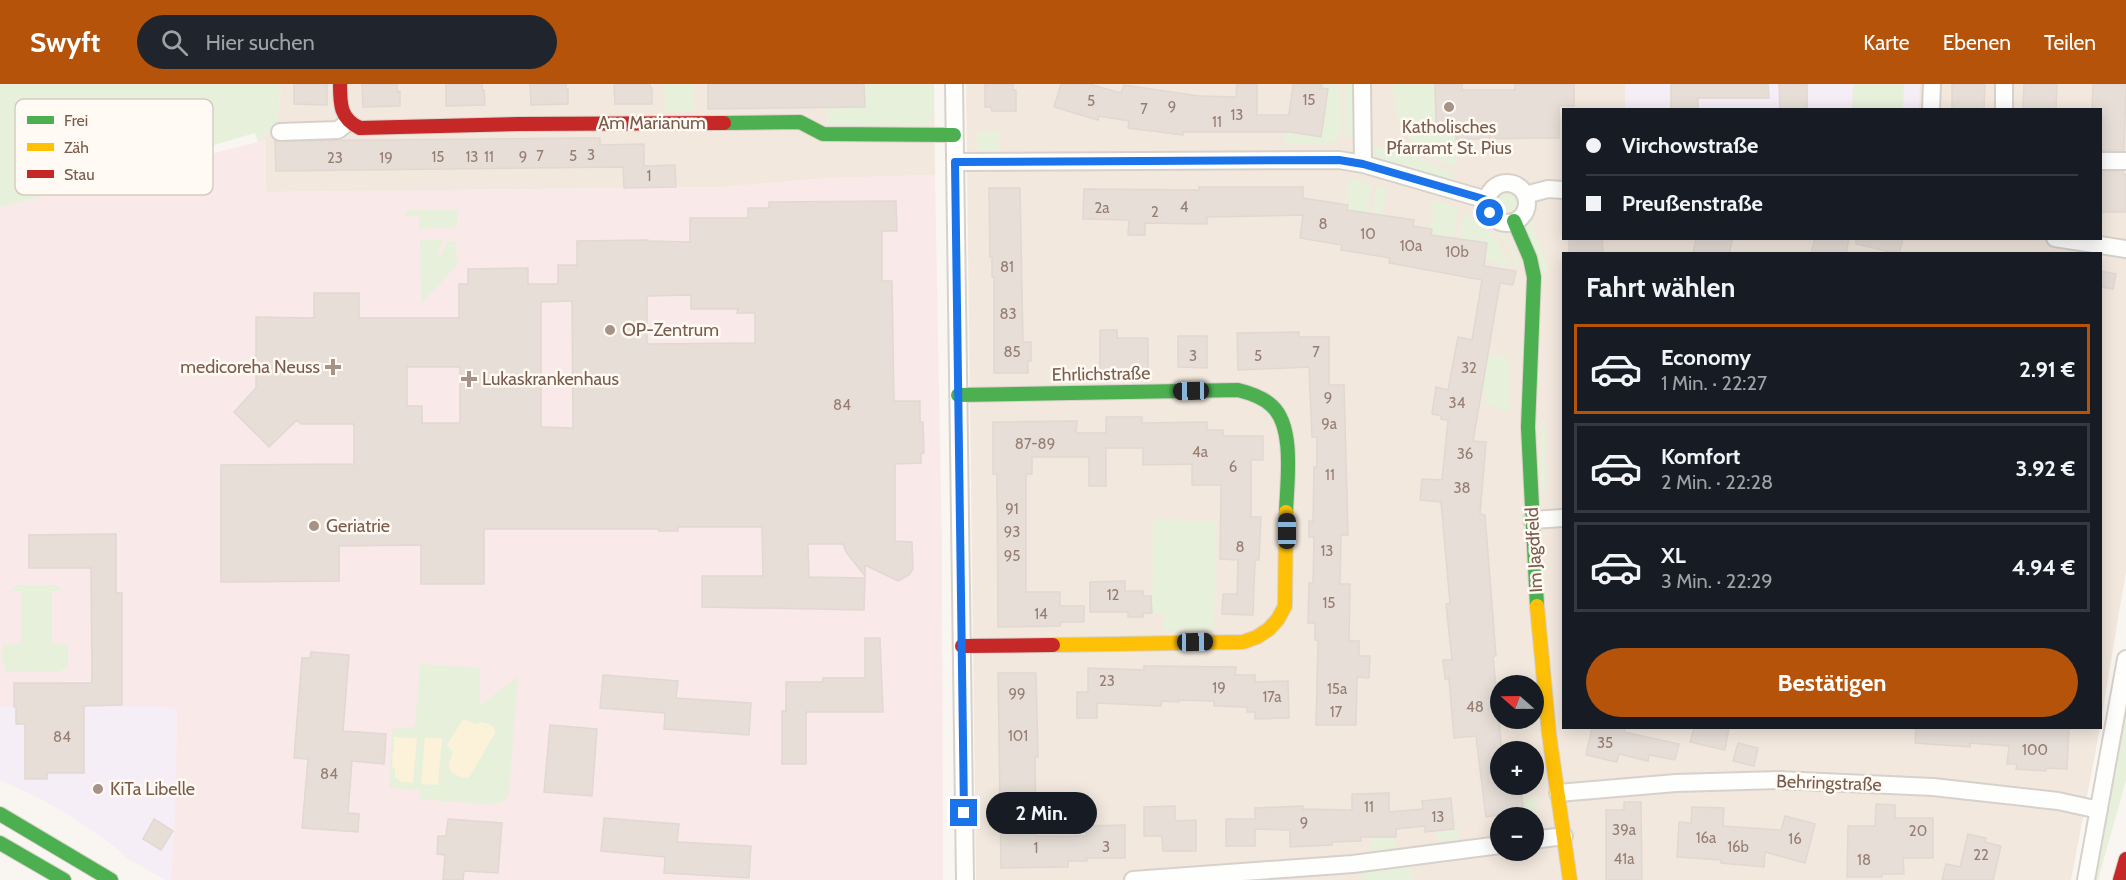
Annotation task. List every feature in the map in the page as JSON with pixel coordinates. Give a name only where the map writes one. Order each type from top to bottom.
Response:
[{"type":"street","points":[[340,84],[341,110],[348,122]]},
{"type":"street","points":[[954,84],[965,880]]},
{"type":"street","points":[[1362,84],[1363,164]]},
{"type":"street","points":[[1931,108],[1932,84]]},
{"type":"street","points":[[2004,84],[2004,108]]},
{"type":"street","name":"Am Marianum","points":[[279,132],[338,130],[348,122],[360,128],[520,124],[800,122],[823,134],[954,135]]},
{"type":"street","points":[[955,162],[1339,160],[1363,164],[1487,200]]},
{"type":"street","points":[[2102,161],[2126,161]]},
{"type":"street","points":[[1504,183],[1516,185],[1525,195],[1524,213],[1514,221],[1507,223],[1494,218],[1487,207],[1487,200],[1493,189],[1504,183]]},
{"type":"street","points":[[1525,195],[1548,189],[1562,190]]},
{"type":"street","name":"Im Jagdfeld","points":[[1514,221],[1530,258],[1534,277],[1528,427],[1532,520],[1540,645],[1570,880]]},
{"type":"street","points":[[2068,240],[2126,249]]},
{"type":"street","name":"Ehrlichstraße","points":[[958,395],[1238,390],[1253,394],[1276,408],[1285,425],[1287,443],[1286,606],[1275,623],[1262,635],[1243,642],[962,646]]},
{"type":"street","points":[[1532,520],[1562,518]]},
{"type":"street","points":[[2086,880],[2126,659]]},
{"type":"street","name":"Behringstraße","points":[[1558,793],[1676,783],[1779,780],[1933,787],[2058,801],[2099,810]]},
{"type":"street","points":[[0,814],[111,880]]},
{"type":"street","points":[[1544,839],[1564,836]]},
{"type":"street","points":[[0,843],[64,880]]},
{"type":"street","points":[[1133,880],[1353,864],[1490,846]]},
{"type":"street","points":[[2120,880],[2126,859]]},
{"type":"shaded area","points":[[281,84],[934,84],[935,175],[830,178],[724,187],[266,192],[266,141],[258,142],[277,125]]},
{"type":"shaded area","points":[[966,84],[2126,84],[2126,571],[2102,714],[2102,252],[1562,252],[1562,729],[2100,729],[2071,880],[976,880]]},
{"type":"shaded area","points":[[1625,84],[1920,84],[1919,108],[1625,108]]},
{"type":"shaded area","name":"Lukaskrankenhaus","points":[[266,140],[266,192],[724,187],[830,178],[935,175],[942,550],[943,880],[171,880],[177,710],[160,706],[92,706],[92,681],[13,683],[13,706],[0,706],[0,207],[48,195],[213,195],[213,153]]},
{"type":"shaded area","name":"KiTa Libelle","points":[[92,681],[92,706],[160,706],[177,710],[171,880],[165,880],[127,858],[114,846],[41,799],[0,780],[0,706],[13,706],[13,683]]},
{"type":"green space","points":[[0,84],[281,84],[277,125],[258,142],[255,133],[213,145],[213,99],[15,99],[15,195],[48,195],[0,207]]},
{"type":"green space","points":[[664,84],[694,84],[694,111],[665,111]]},
{"type":"green space","points":[[864,84],[933,84],[932,118],[925,126],[828,129],[827,108],[865,107]]},
{"type":"green space","points":[[1322,84],[1340,84],[1342,121],[1337,141],[1285,145],[1286,132],[1321,137],[1328,89],[1321,88]]},
{"type":"green space","points":[[1345,84],[1353,84],[1353,138],[1345,138]]},
{"type":"green space","points":[[1393,84],[1435,84],[1456,122],[1456,167],[1428,155],[1408,138],[1397,115]]},
{"type":"green space","points":[[1853,84],[1904,84],[1903,108],[1852,108]]},
{"type":"green space","points":[[1000,131],[1000,153],[977,151],[977,132]]},
{"type":"green space","points":[[1404,145],[1415,156],[1453,173],[1453,180],[1381,159],[1372,149]]},
{"type":"green space","points":[[1350,178],[1371,184],[1367,213],[1347,210],[1348,205],[1345,204]]},
{"type":"green space","points":[[1377,185],[1387,188],[1382,215],[1373,214]]},
{"type":"green space","points":[[1507,190],[1515,193],[1518,201],[1515,209],[1507,212],[1499,209],[1496,201],[1499,193]]},
{"type":"green space","points":[[1434,200],[1458,208],[1454,238],[1431,235],[1432,229],[1429,229]]},
{"type":"green space","points":[[1537,201],[1533,226],[1549,273],[1544,272],[1528,226],[1528,217]]},
{"type":"green space","points":[[1465,204],[1484,215],[1500,229],[1512,246],[1520,266],[1516,267],[1509,247],[1494,228]]},
{"type":"green space","points":[[409,210],[457,210],[457,227],[419,229],[419,216],[405,216],[405,212]]},
{"type":"green space","points":[[1464,212],[1493,236],[1503,251],[1510,270],[1508,266],[1485,260],[1487,243],[1459,239]]},
{"type":"green space","points":[[420,240],[443,240],[438,255],[441,256],[447,241],[456,241],[457,265],[421,304]]},
{"type":"green space","points":[[1489,354],[1510,358],[1509,412],[1484,404],[1486,394],[1482,393]]},
{"type":"green space","points":[[1540,422],[1545,423],[1545,496],[1541,484]]},
{"type":"green space","points":[[1153,520],[1216,521],[1214,630],[1164,631],[1163,613],[1152,613]]},
{"type":"green space","points":[[16,585],[56,585],[63,591],[52,591],[52,643],[68,644],[68,668],[58,672],[6,672],[2,659],[3,644],[21,643],[21,591],[11,591]]},
{"type":"green space","points":[[420,664],[480,668],[480,705],[518,677],[509,793],[505,801],[498,802],[497,805],[419,799],[420,790],[389,788],[392,729],[415,727]]},
{"type":"green space","points":[[2126,706],[2126,780],[2098,880],[2093,880],[2098,861]]},
{"type":"green space","points":[[1537,796],[1538,807],[1523,807],[1522,798]]},
{"type":"green space","points":[[1457,826],[1459,839],[1439,842],[1436,831]]},
{"type":"green space","points":[[1372,837],[1394,837],[1395,848],[1371,851]]},
{"type":"green space","points":[[1411,866],[1411,880],[1361,880],[1361,873]]},
{"type":"sand","points":[[463,719],[477,724],[480,722],[490,724],[495,729],[495,733],[469,778],[455,774],[449,766],[453,753],[447,745]]},
{"type":"sand","points":[[394,737],[417,738],[413,783],[401,782],[395,777],[395,769],[392,768]]},
{"type":"sand","points":[[425,738],[442,738],[438,785],[421,784]]},
{"type":"building","points":[[294,84],[327,84],[327,105],[294,104]]},
{"type":"building","points":[[362,84],[397,84],[397,92],[400,91],[400,106],[363,107]]},
{"type":"building","points":[[446,84],[482,84],[485,105],[446,106]]},
{"type":"building","points":[[530,84],[566,84],[568,104],[531,105]]},
{"type":"building","points":[[614,84],[650,84],[652,104],[615,104]]},
{"type":"building","points":[[708,84],[864,84],[865,107],[708,109]]},
{"type":"building","points":[[985,84],[1013,84],[1013,90],[1016,90],[1016,111],[992,111],[991,107],[985,107]]},
{"type":"building","points":[[1061,84],[1089,84],[1121,93],[1124,85],[1199,96],[1236,97],[1237,84],[1257,84],[1257,115],[1289,115],[1293,84],[1322,84],[1321,88],[1328,89],[1321,137],[1290,132],[1183,132],[1183,135],[1128,128],[1129,121],[1099,116],[1098,120],[1054,107]]},
{"type":"building","name":"Katholisches Pfarramt St. Pius","points":[[1435,84],[1462,84],[1462,90],[1515,90],[1515,84],[1574,84],[1574,106],[1559,106],[1559,138],[1456,139],[1456,122],[1436,122]]},
{"type":"building","points":[[1671,84],[1768,84],[1769,98],[1698,98],[1698,108],[1671,108]]},
{"type":"building","points":[[1779,84],[1807,84],[1807,108],[1780,108]]},
{"type":"building","points":[[1952,84],[1985,84],[1984,108],[1952,108]]},
{"type":"building","points":[[2024,84],[2057,84],[2056,108],[2023,108]]},
{"type":"building","points":[[2093,84],[2126,84],[2124,150],[2102,150],[2102,108],[2092,108]]},
{"type":"building","points":[[600,138],[600,145],[644,144],[644,166],[675,165],[676,187],[624,188],[623,167],[276,171],[275,141]]},
{"type":"building","points":[[2102,171],[2123,171],[2123,174],[2126,174],[2126,212],[2102,212]]},
{"type":"building","points":[[1199,187],[1303,187],[1303,198],[1348,205],[1347,210],[1414,220],[1413,226],[1432,229],[1431,235],[1487,243],[1484,266],[1516,271],[1513,285],[1500,283],[1473,441],[1486,442],[1480,514],[1485,515],[1496,656],[1493,656],[1495,675],[1490,675],[1490,729],[1500,729],[1501,741],[1490,741],[1490,795],[1522,795],[1523,807],[1490,807],[1490,816],[1486,817],[1476,736],[1454,738],[1449,679],[1445,679],[1443,660],[1452,660],[1446,604],[1450,603],[1441,502],[1420,500],[1422,479],[1442,480],[1448,420],[1432,414],[1436,387],[1448,390],[1458,337],[1472,340],[1482,280],[1389,263],[1390,258],[1341,250],[1342,245],[1300,238],[1303,215],[1207,217],[1207,224],[1145,223],[1145,235],[1128,235],[1129,220],[1083,219],[1084,189],[1199,190]]},
{"type":"building","points":[[989,188],[1020,188],[1023,342],[1031,342],[1031,361],[1028,361],[1028,373],[994,373],[994,277],[992,277],[992,257],[990,257]]},
{"type":"building","points":[[896,201],[897,231],[882,231],[882,281],[892,281],[894,401],[920,401],[920,422],[923,422],[924,453],[921,453],[921,463],[895,464],[895,541],[912,542],[913,569],[909,575],[898,581],[865,565],[865,576],[846,552],[843,544],[808,544],[809,577],[865,578],[864,610],[702,607],[702,576],[763,576],[762,527],[678,527],[678,531],[659,531],[659,529],[484,529],[484,584],[421,584],[421,545],[339,546],[339,581],[221,582],[221,465],[354,464],[354,424],[301,424],[297,420],[269,447],[234,412],[256,388],[256,317],[314,318],[314,293],[359,293],[359,318],[459,318],[459,284],[468,284],[468,269],[528,268],[528,284],[558,284],[558,265],[577,265],[577,241],[690,242],[690,218],[748,218],[748,208],[769,208],[769,202]],"holes":[[[691,295],[691,309],[738,309],[737,313],[755,313],[755,343],[647,344],[647,296]],[[572,301],[573,428],[541,427],[541,302]],[[407,367],[460,367],[460,423],[422,423],[422,406],[407,406]]]},
{"type":"building","points":[[1569,240],[1602,240],[1603,252],[1569,252]]},
{"type":"building","points":[[1696,240],[1732,240],[1730,252],[1693,252]]},
{"type":"building","points":[[1814,240],[1849,240],[1846,252],[1812,252]]},
{"type":"building","points":[[1856,240],[1902,240],[1900,252],[1856,244]]},
{"type":"building","points":[[2102,271],[2116,274],[2113,289],[2102,287]]},
{"type":"building","points":[[1100,330],[1117,330],[1117,338],[1148,338],[1148,370],[1120,370],[1120,376],[1100,376]]},
{"type":"building","points":[[1299,332],[1299,337],[1329,337],[1329,385],[1344,385],[1348,535],[1341,535],[1340,584],[1350,584],[1349,641],[1359,641],[1359,656],[1370,656],[1369,678],[1357,677],[1356,725],[1316,725],[1318,640],[1315,640],[1315,623],[1308,623],[1309,583],[1313,583],[1314,537],[1309,537],[1309,521],[1313,521],[1317,437],[1312,437],[1309,367],[1238,370],[1237,333]]},
{"type":"building","points":[[1178,336],[1207,336],[1207,368],[1178,367]]},
{"type":"building","points":[[1106,417],[1142,417],[1142,423],[1207,422],[1207,430],[1223,430],[1223,436],[1263,436],[1263,460],[1251,460],[1251,517],[1261,517],[1259,560],[1255,560],[1253,615],[1222,614],[1223,594],[1237,594],[1238,560],[1220,559],[1221,485],[1192,485],[1192,464],[1143,465],[1143,448],[1106,448],[1106,486],[1089,486],[1089,457],[1032,457],[1032,474],[1026,474],[1026,592],[1060,592],[1060,606],[1084,606],[1084,622],[1061,622],[1060,626],[998,627],[997,474],[993,474],[993,422],[1077,421],[1076,433],[1106,433]]},
{"type":"building","points":[[116,534],[116,593],[122,593],[122,705],[84,706],[84,773],[47,773],[47,779],[25,779],[25,724],[16,724],[14,683],[92,683],[91,568],[29,568],[29,535]]},
{"type":"building","points":[[1125,581],[1125,591],[1143,591],[1143,596],[1151,596],[1152,613],[1143,613],[1143,617],[1128,617],[1128,612],[1090,612],[1090,582]]},
{"type":"building","points":[[865,638],[880,638],[883,712],[806,712],[806,764],[782,764],[782,711],[786,711],[786,682],[823,682],[823,678],[865,678]]},
{"type":"building","points":[[311,652],[349,655],[343,731],[386,734],[384,764],[352,761],[348,813],[359,814],[358,832],[302,828],[308,759],[294,758],[302,658],[310,658]]},
{"type":"building","points":[[1144,666],[1236,667],[1235,675],[1255,675],[1255,682],[1288,681],[1289,718],[1255,719],[1255,712],[1247,712],[1247,707],[1214,706],[1214,701],[1179,700],[1179,702],[1162,701],[1161,706],[1097,703],[1097,718],[1077,718],[1077,692],[1088,692],[1088,668],[1144,670]]},
{"type":"building","points":[[998,673],[1036,673],[1038,757],[1035,757],[1036,836],[1086,836],[1086,826],[1125,825],[1125,858],[1087,858],[1087,861],[1068,861],[1068,867],[1001,868]]},
{"type":"building","points":[[603,675],[678,681],[676,698],[751,703],[749,735],[664,729],[665,713],[600,708]]},
{"type":"building","points":[[550,725],[597,729],[592,796],[544,792]]},
{"type":"building","points":[[1592,729],[1625,729],[1624,732],[1679,744],[1675,760],[1649,755],[1648,761],[1619,754],[1617,762],[1586,755]]},
{"type":"building","points":[[1694,729],[1729,729],[1725,750],[1690,742]]},
{"type":"building","points":[[1916,729],[2069,729],[2067,769],[2046,768],[2046,771],[2016,769],[2017,764],[2007,764],[2009,746],[1970,743],[1970,747],[1915,743]]},
{"type":"building","points":[[1738,743],[1758,748],[1754,766],[1733,761]]},
{"type":"building","points":[[1389,793],[1389,812],[1423,809],[1422,801],[1451,798],[1454,829],[1425,832],[1425,826],[1396,829],[1396,837],[1361,837],[1361,841],[1290,847],[1290,830],[1255,829],[1255,846],[1226,846],[1226,819],[1255,819],[1255,808],[1303,806],[1303,809],[1352,810],[1352,794]]},
{"type":"building","points":[[1624,802],[1641,802],[1642,880],[1606,880],[1606,810],[1624,810]]},
{"type":"building","points":[[1876,804],[1895,805],[1895,818],[1933,818],[1933,858],[1903,858],[1904,874],[1882,874],[1882,877],[1847,877],[1848,826],[1875,826]]},
{"type":"building","points":[[1175,806],[1175,821],[1196,820],[1196,851],[1163,851],[1162,836],[1144,836],[1144,807]]},
{"type":"building","points":[[1692,807],[1724,808],[1723,826],[1781,830],[1785,816],[1815,824],[1805,863],[1765,852],[1764,867],[1721,863],[1721,860],[1677,857],[1679,822],[1691,823]]},
{"type":"building","points":[[604,818],[679,824],[677,842],[751,846],[749,878],[664,873],[665,857],[601,851]]},
{"type":"building","points":[[154,819],[173,831],[161,850],[143,839]]},
{"type":"building","points":[[448,819],[502,823],[498,873],[464,871],[463,880],[443,880],[445,855],[437,854],[438,836],[446,836]]},
{"type":"building","points":[[1968,834],[1986,838],[1985,842],[2001,846],[1993,880],[1942,880],[1946,864],[1960,867]]},
{"type":"traffic: fast","points":[[724,123],[800,122],[823,134],[954,135]]},
{"type":"traffic: fast","points":[[1514,221],[1530,258],[1534,277],[1528,427],[1537,606]]},
{"type":"traffic: fast","points":[[958,395],[1238,390],[1252,394],[1272,406],[1284,427],[1288,456],[1286,512]]},
{"type":"traffic: fast","points":[[0,814],[111,880]]},
{"type":"traffic: fast","points":[[0,843],[64,880]]},
{"type":"traffic: slow","points":[[1053,645],[1243,642],[1257,637],[1269,629],[1285,606],[1286,512]]},
{"type":"traffic: slow","points":[[1537,606],[1549,734],[1570,880]]},
{"type":"traffic: jam","points":[[340,84],[342,110],[348,120],[360,128],[520,124],[724,123]]},
{"type":"traffic: jam","points":[[962,646],[1053,645]]},
{"type":"traffic: jam","points":[[2120,880],[2126,859]]},
{"type":"place","name":"Katholisches Pfarramt St. Pius","points":[[1449,107]]},
{"type":"place","name":"OP-Zentrum","points":[[610,330]]},
{"type":"place","name":"medicoreha Neuss","points":[[333,367]]},
{"type":"place","name":"Lukaskrankenhaus","points":[[469,379]]},
{"type":"place","name":"Geriatrie","points":[[314,526]]},
{"type":"place","name":"KiTa Libelle","points":[[98,789]]},
{"type":"route","points":[[964,813],[955,162],[1339,160],[1363,164],[1487,200],[1490,213]]}]
